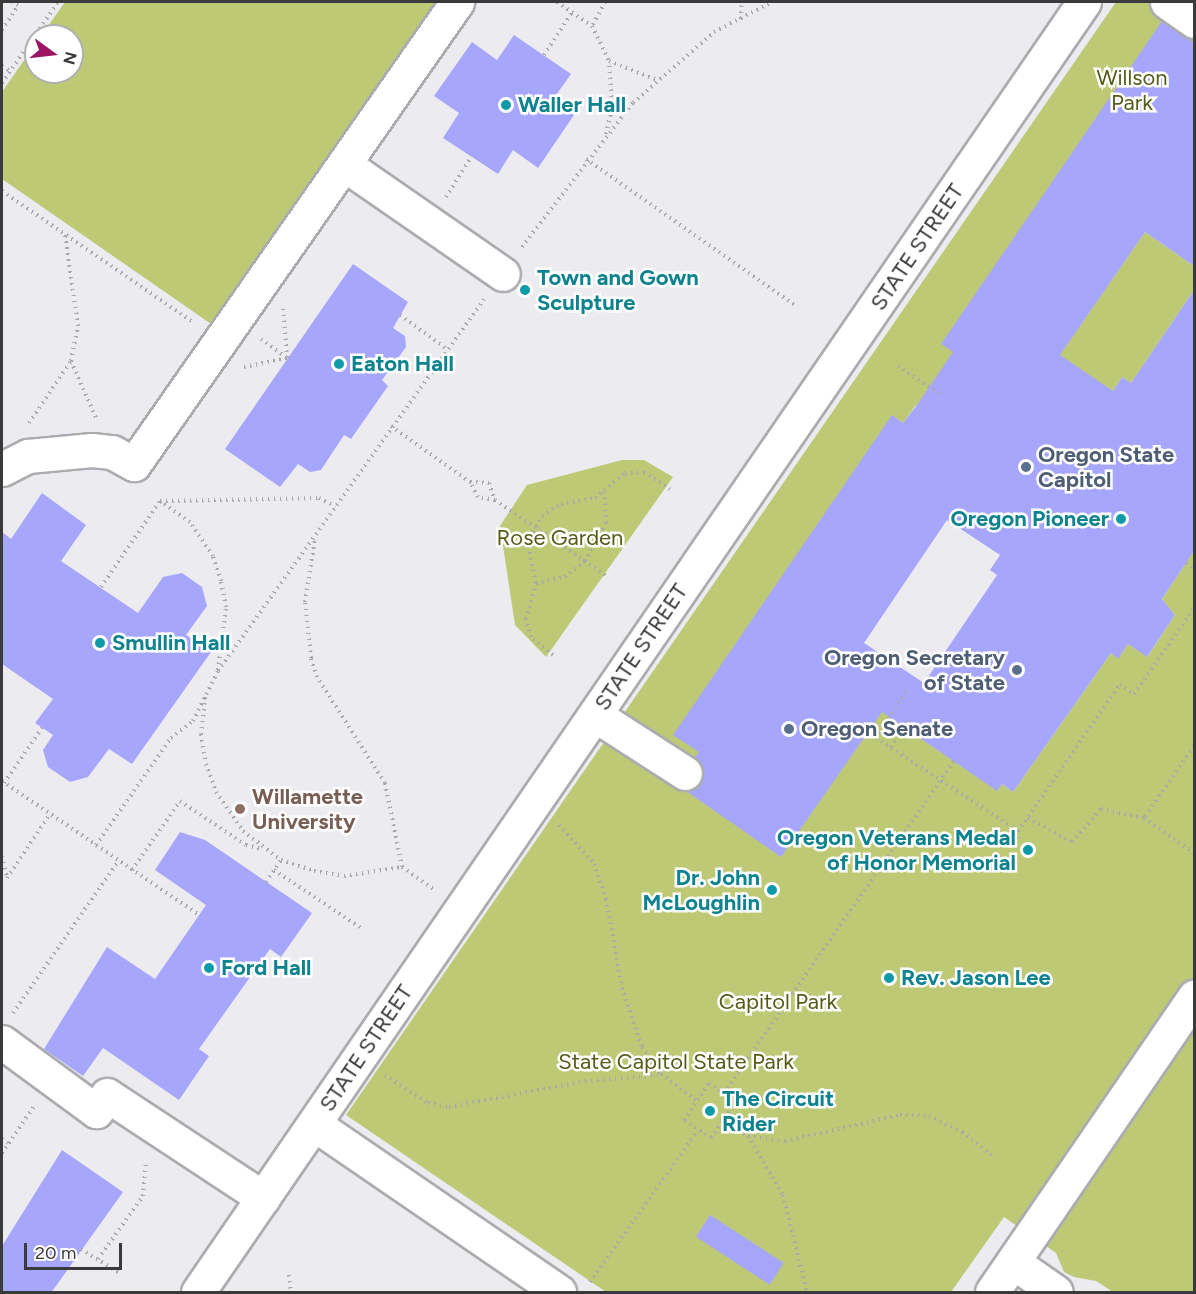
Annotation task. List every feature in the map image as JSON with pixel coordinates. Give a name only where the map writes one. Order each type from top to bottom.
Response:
[{"type":"main road","points":[[3,468],[45,453],[112,452],[134,464],[457,2]]},
{"type":"main road","name":"STATE STREET","points":[[198,1293],[1084,2]]},
{"type":"main road","points":[[1167,2],[1194,21]]},
{"type":"main road","points":[[344,164],[503,274]]},
{"type":"main road","points":[[595,715],[685,773]]},
{"type":"main road","points":[[992,1293],[1194,997]]},
{"type":"main road","points":[[5,1032],[52,1079],[96,1111],[107,1095],[263,1198]]},
{"type":"main road","points":[[314,1124],[559,1293]]},
{"type":"main road","points":[[1013,1262],[1056,1293]]},
{"type":"path","points":[[2,30],[18,6],[12,2]]},
{"type":"path","points":[[2,83],[58,2]]},
{"type":"path","points":[[557,2],[592,26],[609,61],[612,109],[605,137]]},
{"type":"path","points":[[592,26],[605,2]]},
{"type":"path","points":[[741,19],[742,2]]},
{"type":"path","points":[[96,845],[171,738],[193,721],[205,692],[218,671],[391,426],[586,159],[657,80],[714,32],[772,2]]},
{"type":"path","points":[[544,55],[572,12]]},
{"type":"path","points":[[609,61],[657,80]]},
{"type":"path","points":[[2,66],[10,71]]},
{"type":"path","points":[[466,168],[471,157]]},
{"type":"path","points":[[586,159],[797,307]]},
{"type":"path","points":[[2,191],[185,317]]},
{"type":"path","points":[[3,468],[71,361],[78,326],[65,234]]},
{"type":"path","points":[[400,315],[447,349]]},
{"type":"path","points":[[269,346],[287,358]]},
{"type":"path","points":[[71,361],[112,452]]},
{"type":"path","points":[[898,366],[943,396]]},
{"type":"path","points":[[391,426],[470,482],[478,497],[495,500],[608,577]]},
{"type":"path","points":[[553,655],[531,637],[526,619],[536,583],[528,543],[535,527],[553,508],[604,492],[617,478],[634,471],[670,489]]},
{"type":"path","points":[[470,482],[489,483],[495,500]]},
{"type":"path","points":[[536,583],[565,577],[585,561],[606,523],[604,492]]},
{"type":"path","points":[[160,501],[319,498],[335,506]]},
{"type":"path","points":[[100,587],[160,501]]},
{"type":"path","points":[[160,501],[190,522],[216,564],[226,607],[218,671]]},
{"type":"path","points":[[205,692],[201,734],[216,792],[243,831],[263,849],[281,860],[344,876],[402,867],[385,783],[317,677],[311,658],[305,602],[316,534]]},
{"type":"path","points":[[1186,563],[1194,569]]},
{"type":"path","points":[[1019,840],[1018,831],[1120,684],[1134,694],[1194,608]]},
{"type":"path","points":[[906,692],[876,738],[1018,831]]},
{"type":"path","points":[[891,748],[909,720]]},
{"type":"path","points":[[42,728],[3,782],[199,915]]},
{"type":"path","points":[[1143,819],[1194,746]]},
{"type":"path","points":[[724,1093],[954,761]]},
{"type":"path","points":[[132,870],[180,801],[246,845],[263,849]]},
{"type":"path","points":[[532,805],[573,836],[594,864],[606,899],[629,1017],[661,1074],[697,1101]]},
{"type":"path","points":[[1028,818],[1072,842],[1101,809],[1143,819],[1194,853]]},
{"type":"path","points":[[2,856],[7,878],[50,814]]},
{"type":"path","points":[[5,1032],[118,860]]},
{"type":"path","points":[[267,882],[281,860]]},
{"type":"path","points":[[274,870],[361,928]]},
{"type":"path","points":[[360,1058],[428,1103],[449,1107],[594,1080],[661,1074]]},
{"type":"path","points":[[2,1153],[52,1079]]},
{"type":"path","points":[[709,1083],[724,1093],[736,1101],[711,1138],[684,1120],[709,1083]]},
{"type":"path","points":[[723,1121],[748,1136],[785,1142],[900,1115],[929,1116],[962,1132],[994,1157]]},
{"type":"path","points":[[583,1293],[698,1130]]},
{"type":"path","points":[[748,1136],[783,1194],[807,1293]]},
{"type":"path","points":[[2,1139],[8,1143]]},
{"type":"path","points":[[98,1260],[143,1196],[148,1182],[142,1153]]},
{"type":"path","points":[[81,1250],[121,1274]]},
{"type":"path","points":[[289,1275],[291,1293]]},
{"type":"green space","points":[[65,2],[445,2],[214,326],[2,179],[2,92],[24,60],[24,84],[84,84],[84,24],[49,24]]},
{"type":"green space","name":"State Capitol State Park","points":[[1116,2],[1194,2],[1194,207],[1114,153],[953,352],[930,414],[916,405],[903,423],[893,416],[764,605],[899,687],[911,732],[997,790],[1002,784],[1013,792],[1111,653],[1118,658],[1128,644],[1148,656],[1175,615],[1162,599],[1194,551],[1194,1292],[1113,1292],[1096,1281],[1074,1277],[1064,1272],[1056,1253],[1004,1217],[951,1292],[606,1292],[346,1115]]},
{"type":"green space","points":[[1145,232],[1194,266],[1194,290],[1131,383],[1122,377],[1113,391],[1054,363]]},
{"type":"green space","name":"Rose Garden","points":[[622,460],[644,460],[673,477],[546,657],[515,625],[500,526],[527,485]]},
{"type":"building","name":"Oregon State Capitol","points":[[1162,21],[1194,43],[1194,266],[1145,232],[1060,355],[1113,391],[1122,377],[1131,383],[1194,290],[1194,551],[1162,599],[1175,615],[1147,657],[1128,644],[1118,659],[1111,653],[1013,792],[1002,784],[997,791],[882,712],[781,857],[686,791],[701,783],[702,765],[695,757],[699,752],[673,735],[892,415],[903,423],[917,405],[953,352],[941,344]],"holes":[[[947,520],[1000,555],[990,570],[997,575],[924,683],[864,643]]]},
{"type":"building","name":"Waller Hall","points":[[514,35],[571,74],[554,98],[576,112],[538,168],[513,150],[498,174],[443,138],[459,113],[434,96],[472,42],[497,60]]},
{"type":"building","name":"Eaton Hall","points":[[353,264],[408,302],[393,328],[405,336],[406,347],[382,380],[388,386],[351,439],[344,435],[321,470],[310,472],[298,464],[280,487],[225,449]]},
{"type":"building","name":"Smullin Hall","points":[[42,493],[86,525],[61,561],[138,613],[163,577],[182,573],[202,587],[207,606],[186,635],[211,652],[132,764],[109,749],[88,777],[70,782],[48,767],[43,750],[53,735],[35,723],[53,699],[2,664],[2,532],[11,539]]},
{"type":"building","name":"Ford Hall","points":[[180,832],[205,840],[312,913],[281,957],[270,949],[199,1049],[209,1056],[179,1100],[103,1048],[83,1076],[44,1049],[107,947],[155,979],[206,905],[155,870]]},
{"type":"building","points":[[62,1150],[123,1192],[51,1293],[2,1293],[2,1246]]},
{"type":"building","points":[[710,1215],[784,1263],[770,1285],[696,1237]]},
{"type":"place","name":"Waller Hall","points":[[506,105]]},
{"type":"place","name":"Town and Gown Sculpture","points":[[525,290]]},
{"type":"place","name":"Eaton Hall","points":[[339,364]]},
{"type":"place","name":"Oregon State Capitol","points":[[1026,467]]},
{"type":"place","name":"Oregon Pioneer","points":[[1121,519]]},
{"type":"place","name":"Smullin Hall","points":[[100,643]]},
{"type":"place","name":"Oregon Secretary of State","points":[[1017,670]]},
{"type":"place","name":"Oregon Senate","points":[[789,729]]},
{"type":"place","name":"Willamette University","points":[[240,809]]},
{"type":"place","name":"Oregon Veterans Medal of Honor Memorial","points":[[1028,850]]},
{"type":"place","name":"Dr. John McLoughlin","points":[[772,890]]},
{"type":"place","name":"Ford Hall","points":[[209,968]]},
{"type":"place","name":"Rev. Jason Lee","points":[[889,978]]},
{"type":"place","name":"The Circuit Rider","points":[[710,1111]]},
{"type":"park label","name":"Willson Park","points":[[1132,90]]},
{"type":"park label","name":"Capitol Park","points":[[778,1002]]}]
